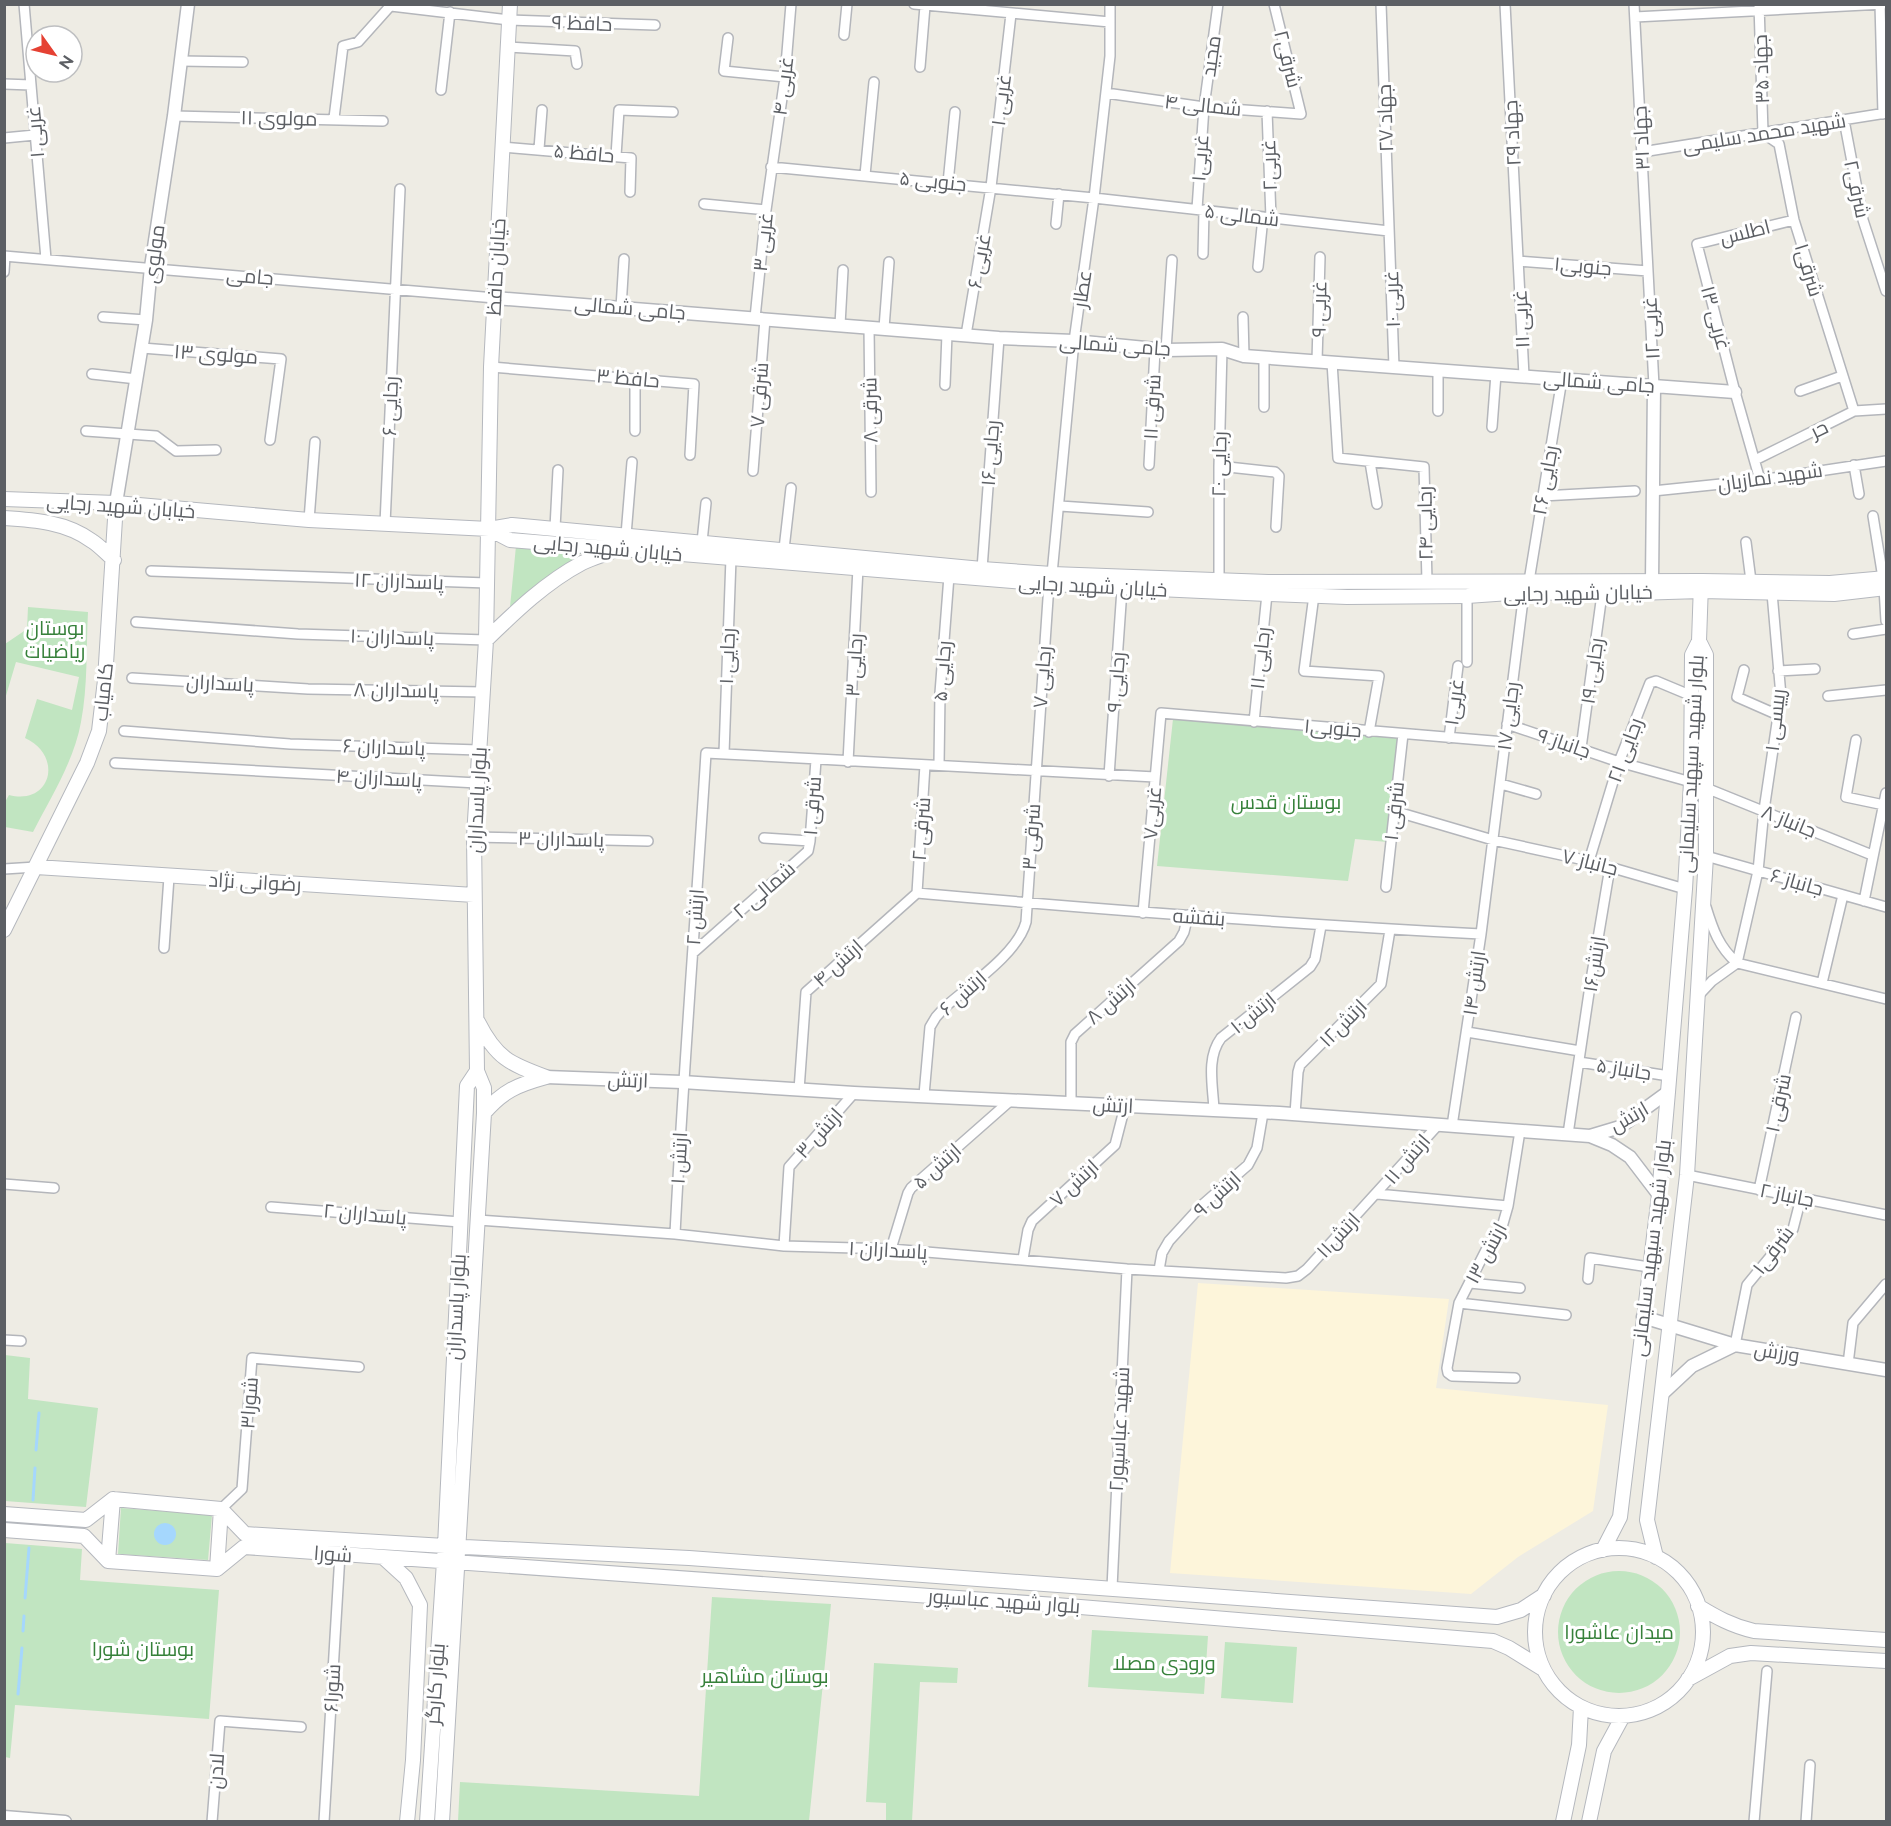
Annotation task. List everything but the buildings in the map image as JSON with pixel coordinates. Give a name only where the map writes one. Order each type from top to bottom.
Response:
[{"type":"main road","name":"خیابان حافظ","points":[[489,529],[491,367],[510,4]]},
{"type":"main road","name":"خیابان شهید رجایی","points":[[4,499],[116,503],[309,520],[489,529],[512,525],[555,528],[784,549],[949,576],[1050,579],[1219,579],[1268,582],[1427,581],[1602,594],[1701,586]]},
{"type":"main road","name":"کامیاب","points":[[4,930],[87,763],[99,731],[114,560],[116,503]]},
{"type":"main road","name":"خیابان شهید رجایی","points":[[4,518],[46,521],[71,530],[91,540],[114,560]]},
{"type":"main road","name":"خیابان شهید رجایی","points":[[489,529],[510,540],[858,568],[982,569],[1122,589],[1347,597],[1467,596],[1526,587],[1652,582],[1701,586]]},
{"type":"main road","name":"بلوار پاسداران","points":[[452,1546],[478,1220],[484,1113],[484,1088],[477,1071],[474,837],[486,640],[489,529]]},
{"type":"main road","points":[[486,640],[516,612],[560,577],[583,562],[616,549]]},
{"type":"main road","points":[[1701,586],[1751,581],[1885,583]]},
{"type":"main road","points":[[1347,597],[1349,582]]},
{"type":"main road","points":[[1701,586],[1772,593],[1834,594],[1885,583]]},
{"type":"main road","points":[[1699,641],[1701,586]]},
{"type":"main road","name":"بلوار شهید سپهبد سلیمانی","points":[[1603,1550],[1620,1517],[1659,1195],[1685,888],[1691,782],[1692,655],[1699,641]]},
{"type":"main road","name":"بلوار شهید سپهبد سلیمانی","points":[[1656,1557],[1647,1520],[1687,1175],[1707,856],[1706,655],[1699,641]]},
{"type":"main road","name":"رضوانی نژاد","points":[[36,867],[474,895]]},
{"type":"main road","points":[[476,1019],[487,1040],[512,1065],[546,1077]]},
{"type":"main road","name":"بلوار پاسداران","points":[[452,1546],[460,1222],[467,1086],[477,1071]]},
{"type":"main road","points":[[484,1113],[509,1089],[546,1077]]},
{"type":"main road","points":[[108,1561],[113,1499]]},
{"type":"main road","points":[[4,1514],[86,1520],[113,1499],[221,1509],[217,1569],[108,1561],[84,1536],[4,1530]]},
{"type":"main road","name":"شورا","points":[[221,1509],[245,1534],[452,1546]]},
{"type":"main road","name":"بلوار شهید عباسپور","points":[[452,1546],[689,1558],[1497,1617],[1521,1610],[1544,1595]]},
{"type":"main road","name":"بلوار کارگر","points":[[442,1821],[452,1546]]},
{"type":"main road","name":"شورا","points":[[217,1569],[244,1547],[451,1562]]},
{"type":"main road","points":[[1688,1679],[1697,1660],[1702,1638],[1698,1606],[1682,1577],[1656,1557],[1636,1550],[1614,1549],[1603,1550],[1573,1562],[1556,1577],[1544,1595],[1537,1616],[1535,1637],[1539,1659],[1543,1669],[1563,1695],[1581,1707],[1602,1714],[1623,1716],[1645,1712],[1664,1702],[1688,1679],[1730,1656],[1751,1653],[1887,1661]]},
{"type":"main road","points":[[383,1557],[406,1578],[420,1605],[413,1760],[407,1821]]},
{"type":"main road","points":[[689,1558],[689,1579]]},
{"type":"main road","name":"بلوار شهید عباسپور","points":[[451,1562],[1056,1605],[1493,1641],[1543,1669]]},
{"type":"main road","name":"بلوار کارگر","points":[[427,1821],[431,1736],[451,1562]]},
{"type":"main road","points":[[1056,1605],[1058,1585]]},
{"type":"main road","points":[[1698,1606],[1737,1627],[1754,1631],[1887,1640]]},
{"type":"main road","points":[[1563,1821],[1579,1745],[1581,1707]]},
{"type":"main road","points":[[1589,1821],[1604,1751],[1623,1716]]},
{"type":"main road","points":[[413,1760],[431,1736]]},
{"type":"street","name":"غربی ۱","points":[[24,4],[46,259]]},
{"type":"street","name":"مولوی","points":[[116,503],[142,348],[151,267],[188,4]]},
{"type":"street","name":"غربی ۴","points":[[771,166],[785,77],[791,4]]},
{"type":"street","points":[[844,35],[847,4]]},
{"type":"street","points":[[914,4],[991,8],[1011,14],[1110,22]]},
{"type":"street","name":"عطار","points":[[1050,579],[1060,506],[1074,341],[1094,198],[1110,56],[1110,4]]},
{"type":"street","name":"مجید","points":[[1204,107],[1218,4]]},
{"type":"street","name":"شرقی۲","points":[[1274,4],[1301,114]]},
{"type":"street","name":"جهاد ۲۷","points":[[1381,4],[1389,231]]},
{"type":"street","name":"جهاد ۲۹","points":[[1505,4],[1518,261]]},
{"type":"street","name":"جهاد ۳۱","points":[[1634,4],[1648,271]]},
{"type":"street","points":[[334,118],[343,46],[358,42],[392,5]]},
{"type":"street","name":"حافظ ۹","points":[[392,5],[509,20],[655,25]]},
{"type":"street","points":[[1635,17],[1759,8],[1881,5],[1885,113]]},
{"type":"street","points":[[920,67],[925,6]]},
{"type":"street","name":"جهاد ۳۵","points":[[1759,8],[1763,133]]},
{"type":"street","points":[[441,90],[450,12]]},
{"type":"street","name":"غربی ۱","points":[[991,187],[1011,14]]},
{"type":"street","points":[[728,38],[724,71],[785,77]]},
{"type":"street","points":[[508,47],[574,51],[577,64]]},
{"type":"street","points":[[180,61],[243,62]]},
{"type":"street","points":[[865,175],[874,81]]},
{"type":"street","points":[[4,84],[31,85]]},
{"type":"street","name":"شمالی ۴","points":[[1106,93],[1204,107],[1301,114]]},
{"type":"street","name":"غربی۱","points":[[1201,210],[1204,107]]},
{"type":"street","points":[[539,149],[542,110]]},
{"type":"street","points":[[616,156],[619,110],[673,112]]},
{"type":"street","name":"غربی۲","points":[[1267,111],[1267,217]]},
{"type":"street","points":[[948,183],[955,112]]},
{"type":"street","name":"شهید محمد سلیمی","points":[[1642,152],[1885,113]]},
{"type":"street","name":"مولوی ۱۱","points":[[174,116],[334,118],[383,121]]},
{"type":"street","name":"شرقی۲","points":[[1844,120],[1863,220],[1887,291]]},
{"type":"street","name":"شرقی۱","points":[[1763,133],[1779,144],[1794,220],[1854,411]]},
{"type":"street","points":[[4,138],[35,135]]},
{"type":"street","name":"حافظ ۵","points":[[502,147],[631,158],[630,192]]},
{"type":"street","name":"جنوبی ۵","points":[[771,166],[1094,198]]},
{"type":"street","name":"غربی ۳","points":[[760,319],[766,210],[771,166]]},
{"type":"street","name":"غربی ۶","points":[[966,335],[991,187]]},
{"type":"street","points":[[394,289],[400,189]]},
{"type":"street","points":[[1056,224],[1059,194]]},
{"type":"street","name":"شمالی ۵","points":[[1094,198],[1389,231]]},
{"type":"street","points":[[704,204],[766,210]]},
{"type":"street","points":[[1201,210],[1203,254]]},
{"type":"street","points":[[1258,267],[1267,217]]},
{"type":"street","name":"اطلس","points":[[1696,244],[1794,220]]},
{"type":"street","name":"غربی ۱۰","points":[[1389,231],[1394,367]]},
{"type":"street","name":"غربی ۱۳","points":[[1696,244],[1735,392]]},
{"type":"street","points":[[4,272],[5,256]]},
{"type":"street","name":"جامی","points":[[5,256],[495,298]]},
{"type":"street","name":"غربی ۹","points":[[1317,361],[1320,257]]},
{"type":"street","points":[[621,308],[624,259]]},
{"type":"street","name":"شرقی ۱۱","points":[[1149,465],[1160,350],[1172,260]]},
{"type":"street","name":"جنوبی۱","points":[[1518,261],[1648,271]]},
{"type":"street","name":"غربی ۱۱","points":[[1518,261],[1524,376]]},
{"type":"street","points":[[884,328],[889,262]]},
{"type":"street","points":[[840,325],[843,270]]},
{"type":"street","name":"غربی ۱۲","points":[[1648,271],[1654,386]]},
{"type":"street","name":"رجایی ۶","points":[[385,524],[394,289]]},
{"type":"street","name":"جامی شمالی","points":[[495,298],[999,338],[1074,341],[1160,350],[1222,349],[1244,356],[1735,392]]},
{"type":"street","points":[[103,316],[146,320]]},
{"type":"street","points":[[1243,317],[1244,356]]},
{"type":"street","name":"شرقی ۷","points":[[753,471],[760,319]]},
{"type":"street","name":"شرقی ۸","points":[[869,327],[871,492]]},
{"type":"street","points":[[945,385],[947,334]]},
{"type":"street","name":"رجایی ۱۶","points":[[982,569],[999,338]]},
{"type":"street","name":"مولوی ۱۳","points":[[142,348],[280,359],[270,440]]},
{"type":"street","name":"رجایی ۲۰","points":[[1219,579],[1222,349]]},
{"type":"street","points":[[1264,357],[1264,407]]},
{"type":"street","name":"رجایی ۲۴","points":[[1332,362],[1338,458],[1424,467],[1427,581]]},
{"type":"street","name":"حافظ ۳","points":[[491,367],[694,384],[690,455]]},
{"type":"street","points":[[1438,370],[1438,411]]},
{"type":"street","points":[[92,374],[137,379]]},
{"type":"street","points":[[1492,427],[1496,374]]},
{"type":"street","points":[[1800,391],[1842,376]]},
{"type":"street","points":[[635,379],[635,431]]},
{"type":"street","name":"رجایی ۲۶","points":[[1526,587],[1562,379]]},
{"type":"street","points":[[1652,582],[1654,386]]},
{"type":"street","points":[[1735,392],[1760,480]]},
{"type":"street","name":"حر","points":[[1755,460],[1854,411],[1887,408]]},
{"type":"street","points":[[86,431],[156,436],[177,451],[216,450]]},
{"type":"street","points":[[309,520],[315,442]]},
{"type":"street","name":"شهید نمازیان","points":[[1653,492],[1760,480],[1887,461]]},
{"type":"street","points":[[626,536],[633,462]]},
{"type":"street","points":[[1370,462],[1377,504]]},
{"type":"street","points":[[1854,465],[1859,494]]},
{"type":"street","points":[[1219,466],[1278,474],[1276,527]]},
{"type":"street","points":[[555,528],[558,470]]},
{"type":"street","points":[[784,549],[791,488]]},
{"type":"street","points":[[1542,495],[1635,491]]},
{"type":"street","points":[[702,542],[706,503]]},
{"type":"street","points":[[1060,506],[1148,512]]},
{"type":"street","points":[[1873,516],[1885,583],[1887,621]]},
{"type":"street","points":[[1746,542],[1751,581]]},
{"type":"street","name":"رجایی ۱","points":[[724,753],[731,558]]},
{"type":"street","name":"رجایی ۳","points":[[848,762],[858,568]]},
{"type":"street","name":"پاسداران ۱۲","points":[[151,571],[488,584]]},
{"type":"street","name":"رجایی ۵","points":[[939,765],[940,693],[949,576]]},
{"type":"street","name":"رجایی ۷","points":[[1036,771],[1050,579]]},
{"type":"street","name":"رجایی ۱۷","points":[[1493,840],[1526,587]]},
{"type":"street","name":"رجایی ۹","points":[[1109,776],[1122,589]]},
{"type":"street","name":"رییسی ۱","points":[[1758,871],[1764,810],[1781,696],[1772,593]]},
{"type":"street","name":"رجایی ۱۱","points":[[1254,722],[1267,594]]},
{"type":"street","name":"رجایی ۱۹","points":[[1581,748],[1602,594]]},
{"type":"street","points":[[1314,596],[1304,671],[1378,676],[1369,732]]},
{"type":"street","name":"غربی۱","points":[[1449,738],[1462,664],[1467,596]]},
{"type":"street","name":"پاسداران ۱۰","points":[[136,622],[297,634],[486,640]]},
{"type":"street","points":[[1853,634],[1887,629]]},
{"type":"street","points":[[1778,671],[1815,669]]},
{"type":"street","points":[[1744,670],[1737,697],[1778,715]]},
{"type":"street","name":"پاسداران","points":[[132,678],[308,688]]},
{"type":"street","name":"رجایی ۲۱","points":[[1589,861],[1619,762],[1653,681],[1692,696]]},
{"type":"street","name":"پاسداران ۸","points":[[308,688],[483,692]]},
{"type":"street","points":[[1828,696],[1887,690]]},
{"type":"street","name":"جنوبی۱","points":[[1161,712],[1254,722],[1505,742]]},
{"type":"street","name":"غربی۷","points":[[1143,913],[1161,712]]},
{"type":"street","name":"جانباز ۹","points":[[1507,724],[1619,762],[1691,782]]},
{"type":"street","name":"پاسداران ۶","points":[[124,730],[290,744],[479,750]]},
{"type":"street","name":"شرقی ۱","points":[[1386,887],[1403,734]]},
{"type":"street","points":[[1856,740],[1846,797],[1884,805]]},
{"type":"street","name":"ارتش ۲","points":[[682,1082],[706,753],[724,753]]},
{"type":"street","points":[[724,753],[848,762],[1155,777]]},
{"type":"street","name":"شرقی ۱","points":[[809,846],[816,760]]},
{"type":"street","name":"پاسداران ۴","points":[[115,763],[477,783]]},
{"type":"street","name":"شرقی ۲","points":[[917,893],[925,765]]},
{"type":"street","name":"شرقی ۳","points":[[1026,903],[1036,771]]},
{"type":"street","points":[[1501,784],[1536,794]]},
{"type":"street","name":"جانباز ۸","points":[[1706,788],[1872,855]]},
{"type":"street","points":[[1864,901],[1887,793]]},
{"type":"street","name":"جانباز ۷","points":[[1394,812],[1493,840],[1589,861],[1685,888]]},
{"type":"street","name":"پاسداران ۳","points":[[474,837],[648,841]]},
{"type":"street","points":[[764,838],[809,846]]},
{"type":"street","name":"ارتش ۱۴","points":[[1452,1126],[1493,840]]},
{"type":"street","name":"شمالی ۲","points":[[693,952],[809,846]]},
{"type":"street","name":"جانباز ۶","points":[[1707,856],[1887,907]]},
{"type":"street","points":[[4,869],[36,867]]},
{"type":"street","name":"ارتش۱۶","points":[[1568,1134],[1610,867]]},
{"type":"street","points":[[1697,996],[1712,981],[1737,963],[1758,871]]},
{"type":"street","points":[[164,948],[168,877]]},
{"type":"street","name":"بنفشه","points":[[917,893],[1321,926],[1481,934]]},
{"type":"street","name":"ارتش ۴","points":[[799,1090],[806,992],[917,893]]},
{"type":"street","points":[[1822,984],[1843,895]]},
{"type":"street","points":[[1704,898],[1717,940],[1726,954],[1737,963],[1887,999]]},
{"type":"street","name":"ارتش ۶","points":[[924,1095],[930,1027],[936,1017],[1015,946],[1024,932],[1026,903]]},
{"type":"street","name":"ارتش ۸","points":[[1071,1103],[1071,1042],[1075,1034],[1179,941],[1188,915]]},
{"type":"street","name":"ارتش۱۰","points":[[1214,1110],[1211,1056],[1214,1047],[1221,1038],[1311,967],[1315,959],[1321,926]]},
{"type":"street","name":"ارتش۱۲","points":[[1295,1114],[1300,1065],[1382,984],[1390,930]]},
{"type":"street","name":"شرقی ۱","points":[[1759,1190],[1797,1017]]},
{"type":"street","points":[[1467,1032],[1580,1051]]},
{"type":"street","name":"جانباز ۵","points":[[1579,1062],[1669,1076]]},
{"type":"street","name":"ارتش","points":[[546,1077],[1295,1114],[1590,1136],[1620,1127],[1668,1092]]},
{"type":"street","name":"ارتش ۱","points":[[675,1234],[682,1082]]},
{"type":"street","name":"ارتش ۳","points":[[784,1246],[789,1167],[854,1093]]},
{"type":"street","name":"ارتش ۵","points":[[891,1249],[911,1188],[1011,1100]]},
{"type":"street","name":"ارتش ۷","points":[[1023,1259],[1028,1230],[1032,1221],[1115,1145],[1125,1106]]},
{"type":"street","name":"ارتش ۹","points":[[1159,1270],[1162,1253],[1175,1234],[1201,1206],[1248,1165],[1257,1148],[1263,1113]]},
{"type":"street","name":"ارتش ۱۱","points":[[1377,1194],[1438,1125]]},
{"type":"street","name":"ارتش ۱۳","points":[[1515,1378],[1452,1376],[1448,1373],[1447,1368],[1459,1303],[1486,1250],[1500,1232],[1508,1206],[1520,1131]]},
{"type":"street","points":[[1590,1136],[1612,1145],[1630,1157],[1659,1195]]},
{"type":"street","name":"جانباز ۲","points":[[1687,1175],[1887,1215]]},
{"type":"street","points":[[4,1184],[54,1188]]},
{"type":"street","points":[[1377,1194],[1508,1206]]},
{"type":"street","name":"ارتش۱۱","points":[[1298,1276],[1377,1194]]},
{"type":"street","name":"شرقی۱","points":[[1735,1345],[1747,1285],[1793,1229],[1801,1198]]},
{"type":"street","name":"پاسداران ۲","points":[[271,1207],[460,1222]]},
{"type":"street","name":"پاسداران ۱","points":[[478,1220],[675,1234],[784,1246],[891,1249],[1127,1269],[1286,1278],[1298,1276]]},
{"type":"street","points":[[1588,1279],[1590,1258],[1649,1267]]},
{"type":"street","name":"شهید عباسپور۲","points":[[1112,1588],[1127,1269]]},
{"type":"street","points":[[1470,1283],[1520,1288]]},
{"type":"street","points":[[1848,1364],[1853,1323],[1887,1284]]},
{"type":"street","points":[[1459,1303],[1566,1315]]},
{"type":"street","name":"ورزش","points":[[1643,1317],[1735,1345],[1887,1370]]},
{"type":"street","points":[[4,1340],[21,1341]]},
{"type":"street","points":[[1662,1394],[1692,1366],[1735,1345]]},
{"type":"street","name":"شورا۳","points":[[221,1509],[242,1489],[252,1358],[359,1367]]},
{"type":"street","name":"شورا۶","points":[[324,1821],[340,1554]]},
{"type":"street","points":[[1754,1821],[1767,1671]]},
{"type":"street","name":"لادن","points":[[212,1821],[220,1721],[301,1726]]},
{"type":"street","points":[[1806,1821],[1810,1765]]},
{"type":"street","points":[[4,1817],[64,1821]]},
{"type":"shaded area","points":[[1198,1283],[1449,1299],[1436,1388],[1608,1405],[1593,1511],[1518,1557],[1471,1594],[1170,1573]]},
{"type":"green space","points":[[516,546],[584,551],[510,607]]},
{"type":"green space","name":"بوستان ریاضیات","points":[[28,607],[88,612],[85,695],[78,736],[61,778],[33,832],[5,827],[5,802],[9,795],[23,796],[35,793],[43,787],[48,767],[45,756],[37,746],[25,738],[37,699],[72,710],[79,677],[16,662],[5,699],[5,644],[27,629]]},
{"type":"green space","name":"بوستان قدس","points":[[1173,719],[1403,737],[1387,842],[1355,839],[1348,881],[1157,866]]},
{"type":"green space","points":[[5,1355],[30,1358],[28,1399],[98,1408],[86,1507],[5,1501]]},
{"type":"green space","points":[[121,1508],[212,1515],[208,1560],[118,1554]]},
{"type":"green space","name":"بوستان شورا","points":[[5,1543],[82,1549],[80,1580],[219,1590],[209,1719],[15,1705],[10,1758],[5,1757]]},
{"type":"green space","name":"میدان عاشورا","points":[[1619,1571],[1642,1576],[1662,1589],[1675,1609],[1680,1632],[1675,1655],[1662,1675],[1642,1688],[1619,1693],[1596,1688],[1576,1675],[1563,1655],[1558,1632],[1563,1609],[1576,1589],[1596,1576]]},
{"type":"green space","name":"بوستان مشاهیر","points":[[712,1597],[831,1604],[809,1821],[458,1821],[460,1782],[699,1796]]},
{"type":"green space","name":"ورودی مصلا","points":[[1092,1630],[1208,1636],[1204,1694],[1088,1687]]},
{"type":"green space","points":[[1225,1642],[1297,1647],[1293,1703],[1221,1698]]},
{"type":"green space","points":[[874,1663],[958,1668],[957,1683],[920,1682],[912,1821],[886,1821],[886,1803],[866,1802]]},
{"type":"water","points":[[161,1523],[169,1523],[176,1530],[176,1538],[169,1545],[161,1545],[154,1538],[154,1530]]},
{"type":"waterway","points":[[36,1450],[39,1413]]},
{"type":"waterway","points":[[33,1500],[35,1468]]},
{"type":"waterway","points":[[25,1598],[29,1548]]},
{"type":"waterway","points":[[23,1631],[24,1616]]},
{"type":"waterway","points":[[18,1694],[22,1648]]}]
